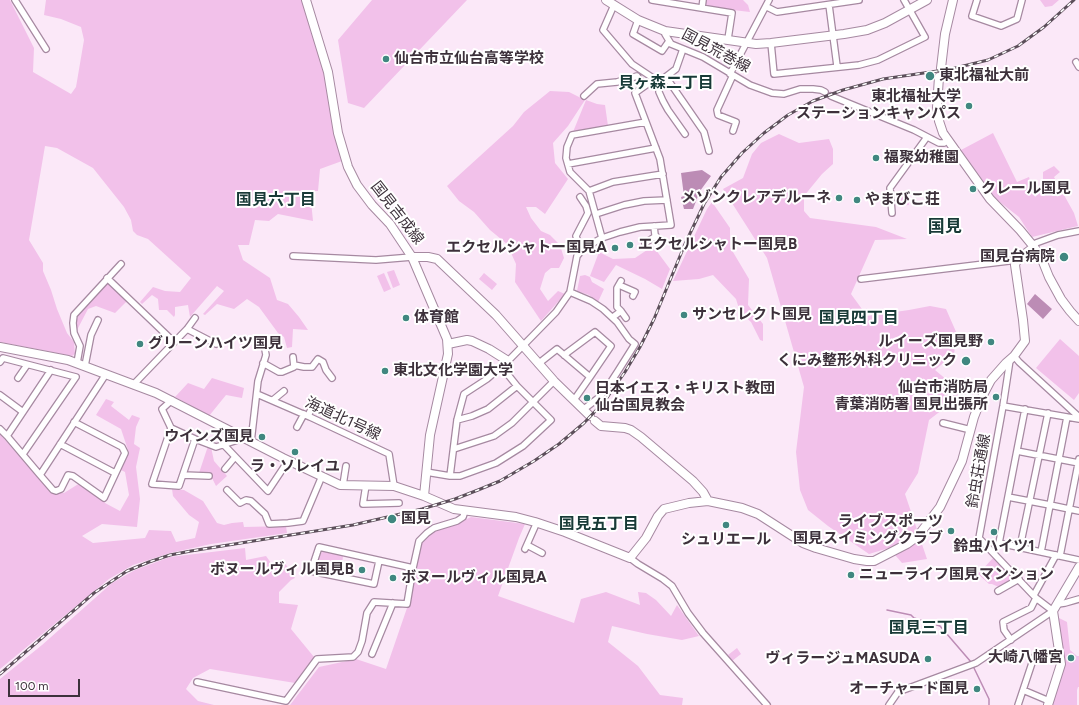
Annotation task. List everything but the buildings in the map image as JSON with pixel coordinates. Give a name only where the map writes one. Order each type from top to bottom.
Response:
[{"type":"street","points":[[14,0],[46,49]]},
{"type":"street","name":"国見吉成線","points":[[306,0],[328,72],[338,133],[348,168],[357,185],[372,206],[390,224],[412,257],[428,257],[437,259],[496,315],[538,364],[592,418],[601,426],[609,428],[624,428],[631,430],[641,437],[693,481],[703,492],[708,501]]},
{"type":"street","name":"国見荒巻線","points":[[606,0],[614,2],[638,20],[665,31],[668,41],[671,44],[703,57],[750,85],[772,93],[784,94],[800,89],[813,89],[825,92]]},
{"type":"street","points":[[652,0],[732,13],[728,39]]},
{"type":"street","points":[[702,8],[703,0]]},
{"type":"street","points":[[733,131],[736,122],[718,115],[717,110],[732,75],[767,7],[769,0]]},
{"type":"street","points":[[767,7],[778,12],[859,0]]},
{"type":"street","points":[[771,43],[774,74],[837,66],[859,65],[878,60],[925,37],[904,0]]},
{"type":"street","points":[[665,31],[748,43],[771,43],[833,36],[877,27],[927,0]]},
{"type":"street","points":[[941,68],[946,26],[953,0]]},
{"type":"street","points":[[977,0],[972,16],[1001,26],[1017,19],[1022,0]]},
{"type":"street","points":[[614,2],[603,30],[632,64],[659,82]]},
{"type":"street","points":[[829,5],[837,66]]},
{"type":"street","points":[[638,20],[633,34],[662,51],[668,41]]},
{"type":"street","points":[[450,476],[457,420],[464,394],[487,379],[508,361],[556,312],[570,292],[577,256],[581,251],[602,238],[634,229],[672,224],[660,159],[635,93],[649,83],[659,82],[676,69],[683,49]]},
{"type":"street","points":[[584,96],[597,84],[617,82],[637,76],[644,86]]},
{"type":"street","points":[[666,76],[704,132],[709,151]]},
{"type":"street","points":[[939,77],[937,114],[940,127],[990,199],[1034,247],[1041,257],[1052,283],[1061,299],[1079,321]]},
{"type":"street","points":[[659,82],[659,92],[666,106],[685,134]]},
{"type":"street","points":[[831,96],[939,143],[944,143],[948,140]]},
{"type":"street","points":[[602,238],[589,191],[570,172],[566,158],[572,135],[646,122]]},
{"type":"street","points":[[892,213],[890,188],[927,137]]},
{"type":"street","points":[[568,164],[656,148]]},
{"type":"street","points":[[589,191],[613,182],[663,174]]},
{"type":"street","points":[[580,197],[586,206],[588,213],[576,236],[581,251]]},
{"type":"street","points":[[596,214],[637,203],[667,200]]},
{"type":"street","points":[[654,226],[656,236],[660,242]]},
{"type":"street","points":[[862,279],[1017,260],[1034,247],[1036,243],[1068,232],[1079,231]]},
{"type":"street","points":[[645,243],[656,236]]},
{"type":"street","points":[[293,256],[309,258],[376,260],[412,257],[448,344],[448,354],[430,434],[424,496]]},
{"type":"street","points":[[630,558],[646,538],[658,516],[664,510],[708,501],[742,508],[758,514],[803,543],[816,548],[866,561],[874,561],[907,544],[918,536],[940,507],[962,462],[974,417],[981,399],[992,380],[1012,358],[1024,341],[1025,336],[1015,270],[1017,260]]},
{"type":"street","points":[[81,365],[80,346],[74,333],[74,315],[121,264]]},
{"type":"street","points":[[107,278],[174,342]]},
{"type":"street","points":[[626,318],[617,307],[617,288],[620,283],[635,292]]},
{"type":"street","points":[[570,292],[591,301],[613,318],[629,339],[635,344],[605,391],[584,409]]},
{"type":"street","points":[[613,318],[621,311]]},
{"type":"street","points":[[133,385],[195,318]]},
{"type":"street","points":[[81,365],[91,335],[98,320]]},
{"type":"street","points":[[186,329],[216,344]]},
{"type":"street","points":[[564,355],[595,332],[611,346],[574,400]]},
{"type":"street","points":[[448,344],[467,340],[472,341],[489,349],[508,361]]},
{"type":"street","points":[[248,440],[258,381],[266,355],[264,344]]},
{"type":"street","points":[[0,347],[68,360],[156,393],[288,461],[343,485],[394,486],[424,496],[454,509],[537,522],[630,558],[672,586],[688,613],[703,633],[767,705]]},
{"type":"street","points":[[538,364],[557,349],[590,377]]},
{"type":"street","points":[[293,356],[294,365]]},
{"type":"street","points":[[0,362],[3,358],[76,377],[23,454]]},
{"type":"street","points":[[1012,358],[1019,362],[1079,418]]},
{"type":"street","name":"鈴虫荘通線","points":[[1012,358],[979,538],[1019,579]]},
{"type":"street","points":[[294,365],[312,367],[318,359],[323,362],[326,370],[332,378]]},
{"type":"street","points":[[263,363],[279,372],[290,369],[294,365]]},
{"type":"street","points":[[18,378],[28,365]]},
{"type":"street","points":[[426,472],[460,476],[496,463],[523,446],[551,420],[517,386],[501,366]]},
{"type":"street","points":[[7,436],[51,370]]},
{"type":"street","points":[[40,475],[106,374]]},
{"type":"street","points":[[454,449],[494,436],[512,423],[554,381]]},
{"type":"street","points":[[457,420],[472,416],[488,409],[517,386]]},
{"type":"street","points":[[273,400],[284,391]]},
{"type":"street","name":"海道北1号線","points":[[256,394],[273,400],[389,454],[394,486]]},
{"type":"street","points":[[0,395],[23,412]]},
{"type":"street","points":[[172,400],[162,409],[171,428],[216,447],[248,440]]},
{"type":"street","points":[[297,427],[313,405]]},
{"type":"street","points":[[1003,406],[1079,418]]},
{"type":"street","points":[[1025,409],[999,544],[1079,560]]},
{"type":"street","points":[[1020,547],[1048,413]]},
{"type":"street","points":[[1041,552],[1067,417]]},
{"type":"street","points":[[0,430],[23,454],[53,490],[56,491],[61,489],[68,475],[73,476],[104,498],[125,453],[122,447],[74,422]]},
{"type":"street","points":[[943,423],[971,430]]},
{"type":"street","points":[[171,428],[152,484],[179,486],[194,439]]},
{"type":"street","points":[[60,444],[116,473]]},
{"type":"street","points":[[224,445],[268,491],[288,461]]},
{"type":"street","points":[[1011,640],[1004,630],[1003,622],[1031,608],[1035,596],[1058,555],[1079,462],[1017,451]]},
{"type":"street","points":[[225,469],[236,457]]},
{"type":"street","points":[[343,485],[346,466]]},
{"type":"street","points":[[183,475],[209,476]]},
{"type":"street","points":[[227,490],[240,503],[246,500],[251,501],[265,514],[269,524],[303,521],[322,476]]},
{"type":"street","points":[[366,485],[363,504],[398,503]]},
{"type":"street","points":[[1008,497],[1079,511]]},
{"type":"street","points":[[197,682],[286,701],[317,659],[353,657],[358,652],[362,641],[367,613],[374,602],[407,604],[413,568],[420,542],[427,533],[434,528],[457,521],[463,517],[465,511]]},
{"type":"street","points":[[537,522],[526,547],[542,553]]},
{"type":"street","points":[[379,561],[374,584],[310,571],[320,547],[413,568]]},
{"type":"street","points":[[1023,690],[1048,703],[1061,664],[1055,608],[1078,570]]},
{"type":"street","points":[[998,591],[1019,579],[1035,596],[1055,608]]},
{"type":"street","points":[[889,705],[898,692],[976,663],[1055,608],[1079,598]]},
{"type":"street","points":[[372,654],[393,603]]},
{"type":"street","points":[[1018,705],[1034,657]]},
{"type":"shaded area","points":[[0,0],[10,0],[34,48],[33,72],[71,94],[76,87],[84,40],[81,27],[61,19],[44,15],[46,0],[303,0],[326,73],[342,161],[320,169],[318,191],[310,191],[313,221],[278,214],[269,221],[255,220],[249,245],[238,245],[243,260],[270,278],[277,300],[288,304],[308,330],[293,329],[292,347],[287,348],[284,337],[278,333],[259,307],[247,299],[234,309],[217,304],[205,315],[203,314],[224,291],[217,286],[190,317],[188,305],[175,307],[174,317],[167,310],[159,310],[158,299],[152,295],[142,304],[140,302],[153,287],[165,291],[180,292],[191,278],[148,239],[137,235],[133,231],[131,220],[124,207],[93,168],[57,148],[45,146],[29,240],[43,263],[43,271],[57,309],[67,333],[74,342],[75,354],[72,356],[0,342]]},
{"type":"shaded area","name":"仙台市立仙台高等学校","points":[[372,0],[467,0],[364,108],[348,103],[338,40]]},
{"type":"shaded area","points":[[705,0],[743,0],[748,5],[750,12],[707,7],[704,4]]},
{"type":"shaded area","points":[[1040,0],[1059,0],[1052,6],[1045,7]]},
{"type":"shaded area","points":[[550,91],[569,92],[585,100],[568,126],[553,143],[555,163],[568,179],[545,214],[536,207],[526,207],[531,218],[541,231],[550,235],[560,245],[564,258],[559,268],[551,268],[545,273],[540,289],[548,301],[558,291],[565,294],[541,321],[515,282],[516,264],[507,244],[490,230],[474,212],[459,201],[447,186],[513,126],[524,112]]},
{"type":"shaded area","points":[[586,100],[605,105],[608,126],[573,132]]},
{"type":"shaded area","points":[[993,133],[1017,182],[1029,177],[1035,197],[1043,190],[1043,172],[1054,166],[1060,172],[1054,177],[1074,213],[1078,226],[1032,237],[1019,217],[996,199],[961,150]]},
{"type":"shaded area","points":[[779,134],[799,143],[829,139],[833,149],[833,164],[822,174],[804,196],[804,211],[810,218],[876,227],[907,239],[875,240],[851,294],[867,316],[930,306],[946,309],[957,334],[954,354],[935,370],[966,396],[962,409],[947,406],[929,420],[918,473],[905,494],[927,559],[902,563],[889,548],[869,554],[828,526],[808,510],[800,490],[796,452],[804,387],[767,258],[723,189],[743,178],[752,154],[761,143]]},
{"type":"shaded area","points":[[943,151],[948,154],[942,162],[937,158]]},
{"type":"shaded area","points":[[702,170],[711,176],[700,191],[693,209],[684,209],[681,197],[684,196],[681,173]]},
{"type":"shaded area","points":[[899,195],[908,196],[909,205],[899,206]]},
{"type":"shaded area","points":[[712,202],[730,228],[730,247],[749,279],[748,305],[763,324],[763,341],[760,340],[751,322],[740,312],[736,299],[713,275],[699,279],[673,281],[707,209]]},
{"type":"shaded area","points":[[653,246],[670,269],[662,289],[616,265],[604,282],[590,276],[599,252],[613,259],[635,258]]},
{"type":"shaded area","points":[[394,270],[400,285],[393,288],[387,272]]},
{"type":"shaded area","points":[[384,273],[391,289],[384,292],[377,276]]},
{"type":"shaded area","points":[[484,273],[497,284],[492,290],[479,279]]},
{"type":"shaded area","points":[[585,275],[590,277],[592,282],[604,289],[598,302],[589,295],[577,291],[580,276]]},
{"type":"shaded area","points":[[108,282],[127,301],[115,313],[96,306],[88,309],[77,330],[76,323],[78,316]]},
{"type":"shaded area","points":[[1035,294],[1052,309],[1043,319],[1027,304]]},
{"type":"shaded area","points":[[1060,339],[1079,356],[1079,393],[1074,400],[1036,368]]},
{"type":"shaded area","points":[[212,378],[244,388],[242,398],[226,395],[209,416],[175,397],[188,383],[204,389]]},
{"type":"shaded area","points":[[106,399],[114,402],[111,406],[129,420],[132,415],[140,418],[136,427],[134,444],[140,448],[136,467],[140,499],[137,527],[102,524],[82,536],[93,543],[145,538],[149,530],[171,531],[176,542],[195,538],[199,522],[189,515],[173,496],[172,489],[184,490],[203,501],[217,523],[224,525],[243,522],[244,527],[286,526],[287,533],[211,544],[170,553],[133,565],[109,579],[0,669],[0,434],[51,493],[64,493],[80,483],[101,497],[105,503],[120,511],[129,495],[125,472],[121,470],[129,453],[121,429],[96,415]]},
{"type":"shaded area","points":[[208,446],[211,447],[214,461],[227,476],[216,486],[210,474],[199,473]]},
{"type":"shaded area","points":[[471,517],[525,524],[498,596],[574,623],[581,599],[606,592],[640,605],[638,592],[646,593],[656,600],[671,616],[677,605],[699,636],[682,640],[612,626],[608,642],[638,666],[660,695],[683,698],[682,705],[290,705],[319,667],[356,659],[386,669],[407,608],[422,542],[429,534],[437,529],[454,525]]},
{"type":"shaded area","points":[[245,548],[246,560],[266,556],[271,563],[282,559],[295,578],[279,592],[279,603],[298,605],[291,629],[314,657],[295,683],[210,669],[193,678],[186,689],[198,701],[214,705],[0,705],[0,679],[42,645],[112,583],[135,570],[170,557]]},
{"type":"shaded area","points":[[324,551],[343,556],[342,565],[318,560],[321,553]]},
{"type":"shaded area","points":[[994,557],[1015,578],[1001,588],[989,584],[978,574]]},
{"type":"shaded area","name":"大崎八幡宮","points":[[1059,618],[1067,622],[1070,650],[1079,656],[1079,687],[1077,690],[1077,705],[1051,705],[1063,671],[1057,620]]},
{"type":"shaded area","points":[[737,648],[741,654],[732,661],[728,655]]},
{"type":"waterway","points":[[887,610],[911,615],[914,618],[940,626],[971,662]]},
{"type":"waterway","points":[[973,666],[989,699],[989,705]]},
{"type":"railway","points":[[0,674],[94,593],[127,571],[149,562],[170,555],[353,525],[422,509],[455,499],[500,481],[534,461],[559,444],[584,423],[604,402],[640,347],[654,319],[685,244],[704,204],[721,177],[742,153],[764,133],[788,115],[813,101],[843,90],[883,79],[951,69],[988,60],[1018,46],[1044,27],[1074,0]]},
{"type":"place","name":"仙台市立仙台高等学校","points":[[386,59]]},
{"type":"place","name":"東北福祉大前","points":[[930,76]]},
{"type":"place","name":"東北福祉大学 ステーションキャンパス","points":[[969,106]]},
{"type":"place","name":"福聚幼稚園","points":[[876,158]]},
{"type":"place","name":"クレール国見","points":[[973,189]]},
{"type":"place","name":"メゾンクレアデルーネ","points":[[839,198]]},
{"type":"place","name":"やまびこ荘","points":[[857,200]]},
{"type":"place","name":"エクセルシャトー国見B","points":[[630,245]]},
{"type":"place","name":"エクセルシャトー国見A","points":[[615,248]]},
{"type":"place","name":"国見台病院","points":[[1064,257]]},
{"type":"place","name":"サンセレクト国見","points":[[684,315]]},
{"type":"place","name":"体育館","points":[[406,318]]},
{"type":"place","name":"ルイーズ国見野","points":[[991,342]]},
{"type":"place","name":"グリーンハイツ国見","points":[[140,344]]},
{"type":"place","name":"くにみ整形外科クリニック","points":[[966,361]]},
{"type":"place","name":"東北文化学園大学","points":[[385,371]]},
{"type":"place","name":"仙台市消防局 青葉消防署 国見出張所","points":[[996,397]]},
{"type":"place","name":"日本イエス・キリスト教団 仙台国見教会","points":[[587,398]]},
{"type":"place","name":"ウインズ国見","points":[[262,437]]},
{"type":"place","name":"ラ・ソレイユ","points":[[295,452]]},
{"type":"place","name":"国見","points":[[392,519]]},
{"type":"place","name":"シュリエール","points":[[726,525]]},
{"type":"place","name":"ライブスポーツ 国見スイミングクラブ","points":[[951,531]]},
{"type":"place","name":"鈴虫ハイツ1","points":[[994,532]]},
{"type":"place","name":"ボヌールヴィル国見B","points":[[362,570]]},
{"type":"place","name":"ニューライフ国見マンション","points":[[851,575]]},
{"type":"place","name":"ボヌールヴィル国見A","points":[[393,578]]},
{"type":"place","name":"大崎八幡宮","points":[[1071,658]]},
{"type":"place","name":"ヴィラージュMASUDA","points":[[928,659]]},
{"type":"place","name":"オーチャード国見","points":[[977,689]]},
{"type":"district","name":"貝ヶ森二丁目","points":[[666,83]]},
{"type":"district","name":"国見六丁目","points":[[276,200]]},
{"type":"district","name":"国見","points":[[945,227]]},
{"type":"district","name":"国見四丁目","points":[[859,318]]},
{"type":"district","name":"国見五丁目","points":[[599,524]]},
{"type":"district","name":"国見三丁目","points":[[929,628]]}]
